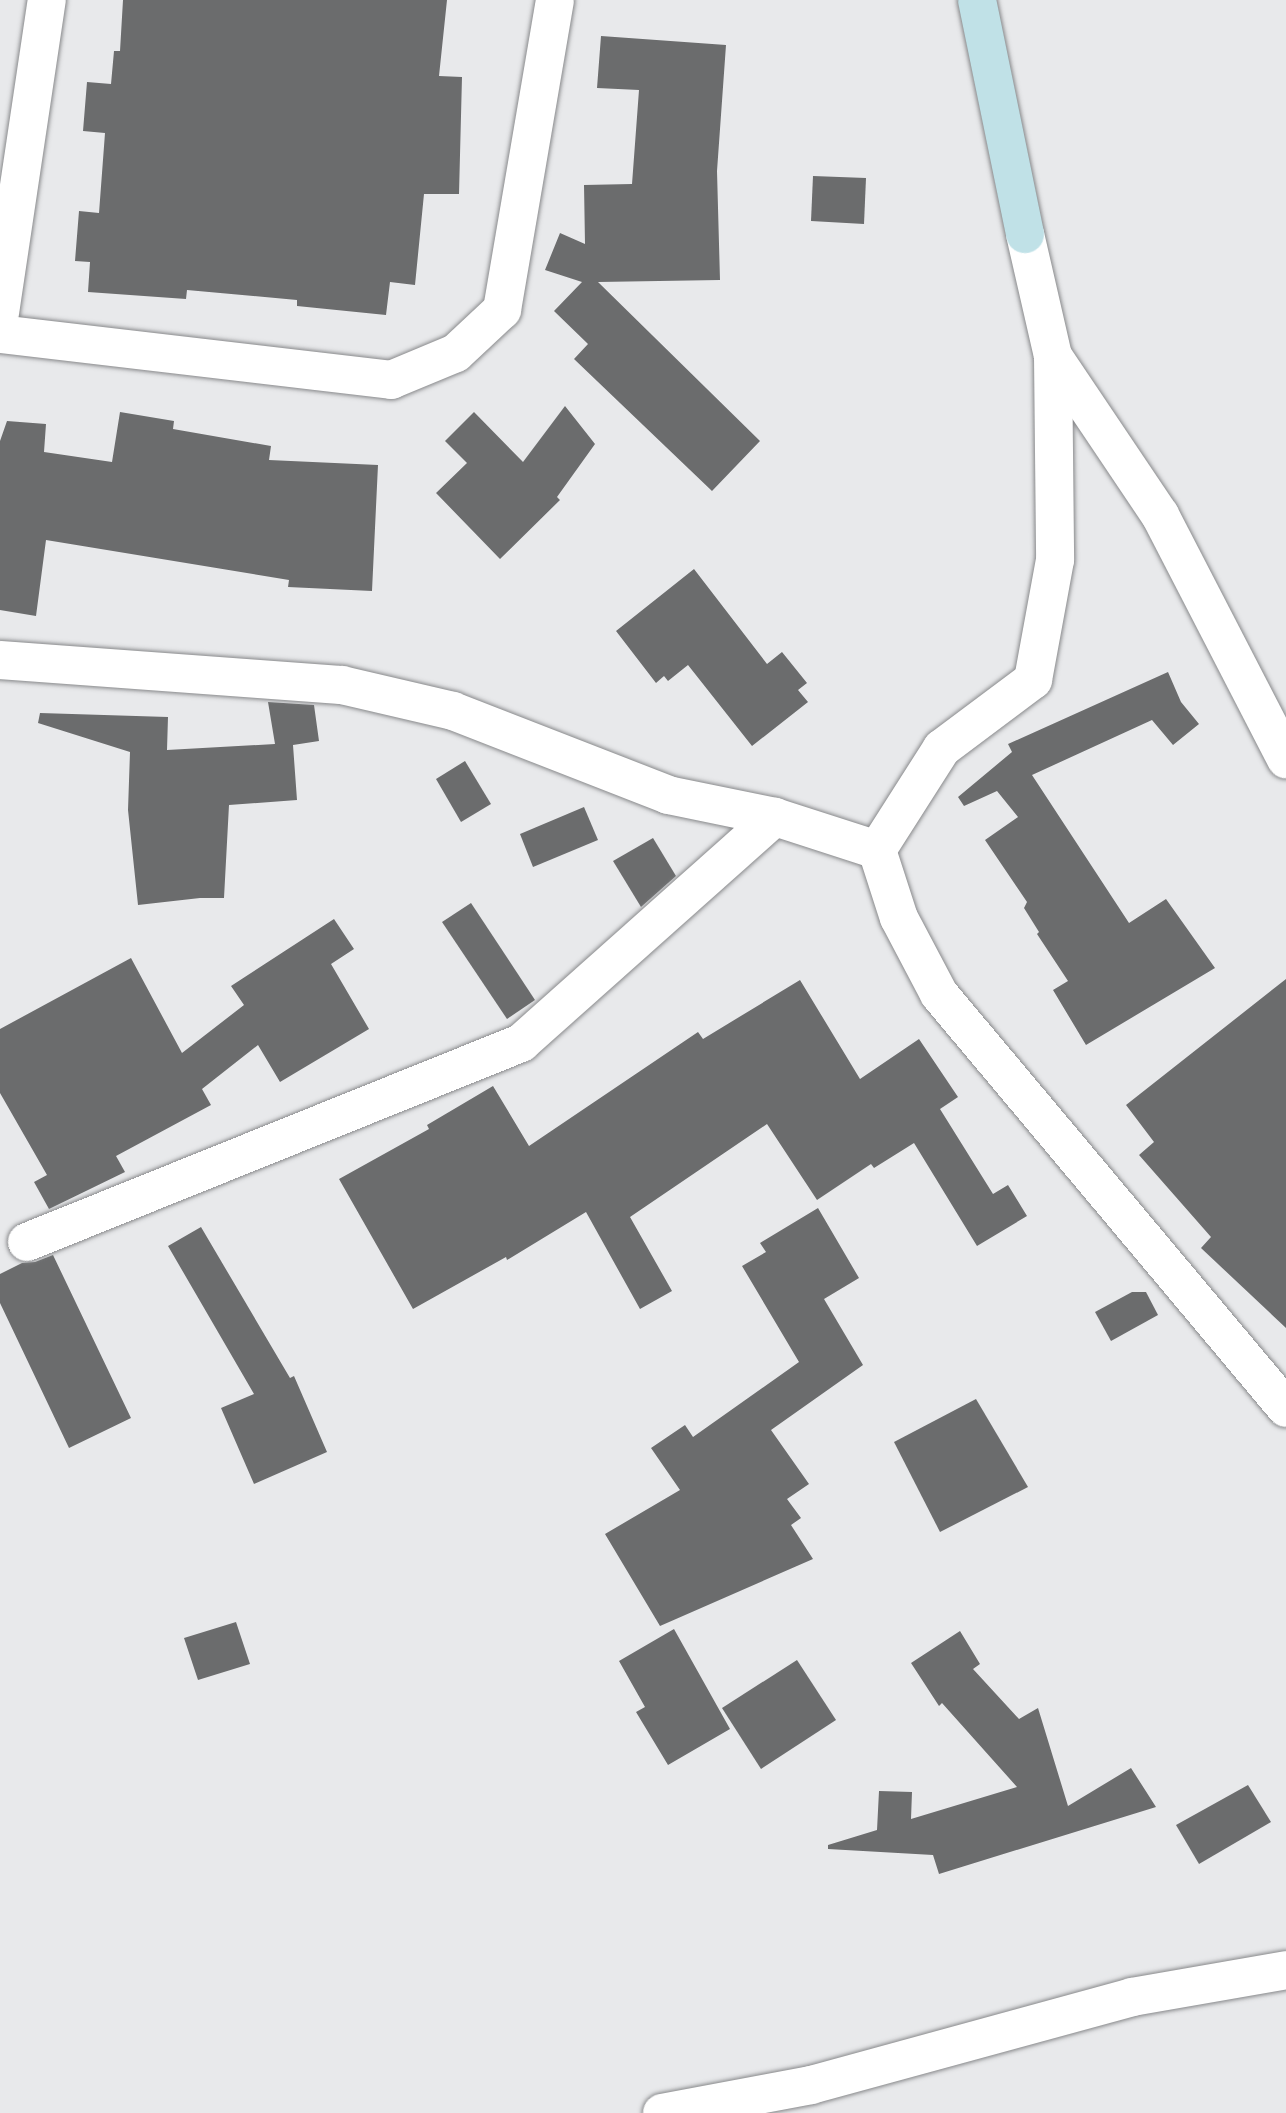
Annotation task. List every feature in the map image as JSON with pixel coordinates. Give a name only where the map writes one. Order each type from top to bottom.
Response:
[{"type":"main road","points":[[977,0],[1025,234]]},
{"type":"street","points":[[0,313],[47,0]]},
{"type":"street","points":[[0,334],[391,380],[456,353],[502,310],[555,0]]},
{"type":"street","points":[[877,850],[942,748],[1033,680],[1055,560],[1053,356],[1025,234]]},
{"type":"street","points":[[1053,356],[1160,515],[1286,759]]},
{"type":"street","points":[[0,660],[342,685],[453,711],[668,795],[775,817],[877,850]]},
{"type":"street","points":[[27,1242],[521,1043],[775,817]]},
{"type":"street","points":[[877,850],[899,918],[939,994],[1286,1408]]},
{"type":"street","points":[[662,2113],[811,2085],[1132,1997],[1286,1970]]},
{"type":"building","points":[[123,0],[447,0],[439,76],[462,77],[459,194],[424,194],[415,285],[390,282],[386,315],[297,306],[297,300],[187,290],[186,299],[88,292],[90,262],[75,261],[79,211],[99,213],[105,133],[83,131],[87,82],[111,84],[114,51],[120,51]]},
{"type":"building","points":[[601,36],[726,45],[717,171],[720,280],[598,282],[760,441],[712,491],[574,359],[588,344],[554,311],[582,282],[545,270],[560,233],[585,244],[584,185],[632,184],[639,90],[597,88]]},
{"type":"building","points":[[813,176],[866,178],[864,224],[811,221]]},
{"type":"building","points":[[565,406],[595,444],[557,497],[560,500],[500,559],[436,493],[467,463],[445,441],[474,412],[523,462]]},
{"type":"building","points":[[120,412],[174,421],[173,429],[271,446],[269,460],[378,465],[372,591],[288,587],[289,580],[46,540],[36,616],[0,610],[0,441],[7,421],[46,424],[44,452],[112,462]]},
{"type":"building","points":[[694,569],[767,664],[782,652],[807,683],[798,690],[808,702],[752,746],[688,665],[668,681],[664,676],[656,683],[616,631]]},
{"type":"building","points":[[1168,672],[1181,702],[1199,724],[1173,745],[1152,720],[1032,775],[1129,923],[1166,899],[1215,968],[1086,1045],[1053,990],[1068,981],[1037,934],[1039,932],[1024,908],[1027,902],[985,840],[1018,817],[997,791],[964,806],[958,797],[1012,752],[1008,744]]},
{"type":"building","points":[[268,702],[314,705],[319,741],[293,745],[297,800],[229,805],[224,898],[138,905],[128,810],[130,752],[38,723],[40,713],[168,717],[167,750],[275,744]]},
{"type":"building","points":[[465,761],[491,804],[461,822],[436,779]]},
{"type":"building","points":[[584,807],[598,840],[533,867],[520,834]]},
{"type":"building","points":[[653,838],[676,876],[641,907],[613,861]]},
{"type":"building","points":[[471,903],[535,1000],[507,1019],[442,922]]},
{"type":"building","points":[[334,919],[354,949],[331,964],[369,1029],[280,1082],[258,1045],[202,1089],[211,1105],[116,1156],[125,1172],[49,1209],[34,1182],[47,1175],[0,1093],[0,1029],[131,958],[182,1053],[244,1005],[231,986]]},
{"type":"building","points":[[1286,979],[1286,1328],[1201,1248],[1211,1237],[1139,1155],[1154,1142],[1126,1105]]},
{"type":"building","points":[[800,980],[860,1079],[919,1039],[958,1097],[940,1109],[993,1194],[1008,1185],[1027,1216],[977,1246],[914,1143],[874,1168],[871,1164],[817,1200],[767,1124],[630,1217],[672,1291],[640,1309],[586,1212],[507,1260],[506,1257],[413,1309],[339,1179],[429,1129],[427,1125],[493,1086],[529,1146],[698,1032],[703,1039]]},
{"type":"building","points":[[818,1208],[859,1278],[824,1299],[863,1365],[771,1430],[809,1484],[787,1499],[801,1518],[791,1525],[813,1559],[660,1626],[605,1534],[680,1490],[651,1448],[685,1425],[693,1437],[799,1362],[742,1266],[766,1252],[760,1243]]},
{"type":"building","points":[[201,1227],[290,1378],[294,1376],[327,1452],[254,1484],[221,1408],[254,1394],[168,1246]]},
{"type":"building","points":[[53,1255],[131,1418],[69,1448],[0,1303],[0,1274],[22,1263],[35,1262]]},
{"type":"building","points":[[1132,1292],[1146,1292],[1158,1315],[1111,1341],[1095,1312]]},
{"type":"building","points":[[976,1399],[1028,1487],[940,1532],[894,1442]]},
{"type":"building","points":[[236,1622],[250,1664],[198,1680],[184,1638]]},
{"type":"building","points":[[674,1629],[730,1729],[668,1765],[636,1712],[645,1707],[619,1661]]},
{"type":"building","points":[[960,1631],[980,1664],[973,1669],[1019,1719],[1038,1708],[1068,1806],[1131,1768],[1156,1807],[939,1874],[933,1855],[828,1849],[828,1845],[877,1830],[879,1791],[912,1792],[911,1819],[1017,1787],[942,1703],[939,1706],[911,1663]]},
{"type":"building","points":[[797,1660],[836,1720],[761,1769],[722,1708]]},
{"type":"building","points":[[1248,1785],[1271,1822],[1199,1864],[1176,1825]]}]
